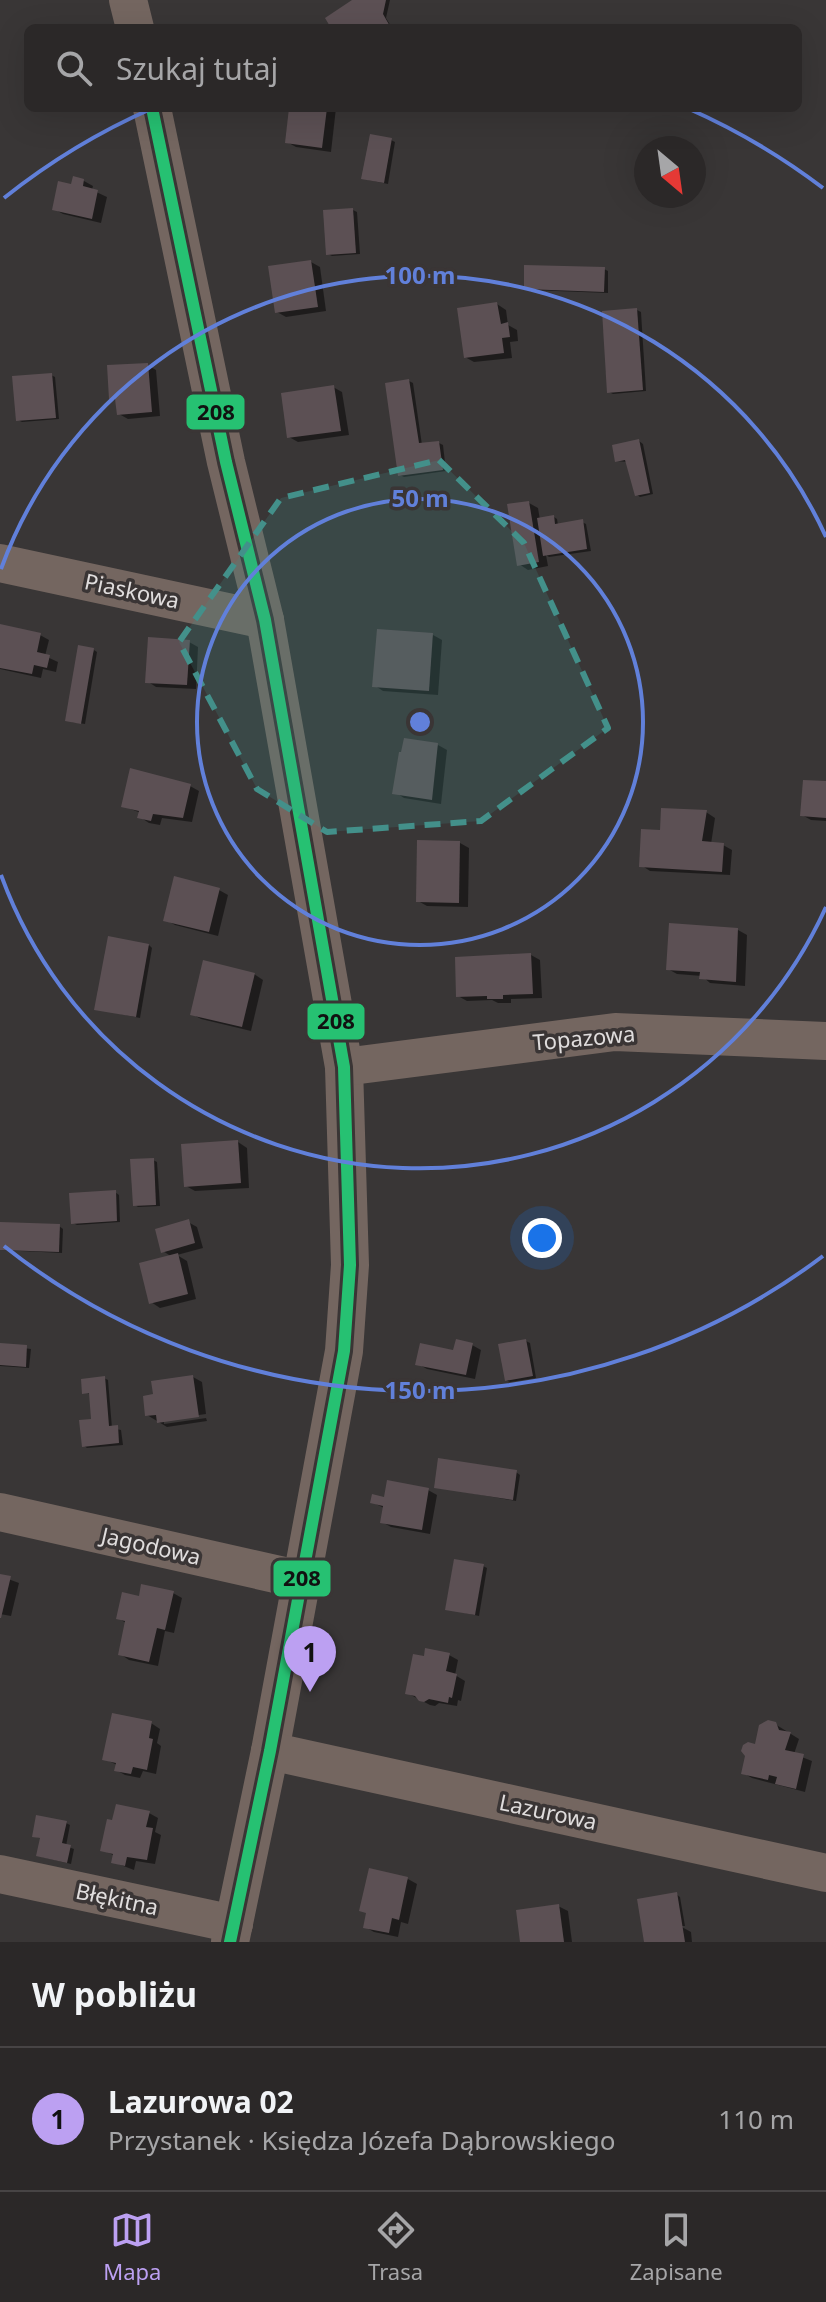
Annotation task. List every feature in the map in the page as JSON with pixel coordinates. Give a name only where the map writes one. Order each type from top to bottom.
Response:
[{"type":"street","points":[[128,0],[134,24]]},
{"type":"street","points":[[153,112],[226,462],[265,620],[344,1067],[350,1265],[344,1351],[270,1751],[232,1933]]},
{"type":"street","name":"Piaskowa","points":[[0,563],[265,620]]},
{"type":"street","name":"Topazowa","points":[[344,1067],[615,1032],[826,1041]]},
{"type":"street","name":"Jagodowa","points":[[0,1512],[302,1580]]},
{"type":"street","name":"Lazurowa","points":[[270,1751],[826,1873]]},
{"type":"street","name":"Błękitna","points":[[0,1874],[232,1933]]},
{"type":"highlighted area","points":[[439,460],[524,543],[608,728],[481,821],[327,832],[257,789],[179,642],[281,498]]},
{"type":"building","points":[[352,0],[386,0],[383,14],[389,24],[329,24],[325,18]]},
{"type":"building","points":[[289,112],[326,112],[322,148],[285,143]]},
{"type":"building","points":[[370,134],[392,138],[384,183],[361,179]]},
{"type":"building","points":[[73,176],[84,179],[83,186],[98,190],[92,219],[52,210],[58,181],[71,184]]},
{"type":"building","points":[[353,208],[356,253],[326,255],[323,210]]},
{"type":"building","points":[[311,260],[318,307],[275,313],[268,266]]},
{"type":"building","points":[[524,265],[605,267],[604,292],[524,289]]},
{"type":"building","points":[[497,302],[501,324],[508,322],[510,337],[502,338],[504,353],[464,358],[457,308]]},
{"type":"building","points":[[637,308],[643,390],[607,393],[602,311]]},
{"type":"building","points":[[148,363],[152,412],[117,415],[115,399],[109,399],[107,365]]},
{"type":"building","points":[[52,373],[56,418],[16,421],[12,376]]},
{"type":"building","points":[[409,379],[419,443],[439,441],[443,470],[398,476],[385,383]]},
{"type":"building","points":[[334,385],[341,431],[287,438],[281,393]]},
{"type":"building","points":[[639,439],[650,493],[635,496],[625,460],[615,462],[612,445]]},
{"type":"building","points":[[529,501],[539,562],[517,566],[507,504]]},
{"type":"building","points":[[554,515],[555,524],[583,519],[587,549],[543,556],[537,518]]},
{"type":"building","points":[[0,624],[41,633],[37,652],[50,655],[47,668],[34,665],[32,674],[0,668]]},
{"type":"building","points":[[377,629],[433,633],[429,691],[372,687]]},
{"type":"building","points":[[148,637],[190,640],[187,685],[145,683]]},
{"type":"building","points":[[78,645],[94,648],[81,724],[65,721]]},
{"type":"building","points":[[404,738],[438,743],[432,800],[392,794]]},
{"type":"building","points":[[130,768],[191,784],[183,818],[153,814],[151,821],[137,818],[139,811],[121,807]]},
{"type":"building","points":[[803,780],[826,781],[826,818],[800,816]]},
{"type":"building","points":[[661,808],[707,810],[702,841],[724,843],[722,872],[639,867],[641,829],[660,830]]},
{"type":"building","points":[[417,840],[460,841],[459,903],[416,902]]},
{"type":"building","points":[[174,876],[220,888],[209,932],[163,921]]},
{"type":"building","points":[[669,923],[738,928],[736,982],[699,979],[700,972],[666,970]]},
{"type":"building","points":[[108,936],[149,944],[136,1017],[94,1010]]},
{"type":"building","points":[[531,953],[533,994],[503,995],[503,999],[456,997],[455,957]]},
{"type":"building","points":[[203,960],[255,973],[242,1027],[190,1015]]},
{"type":"building","points":[[238,1140],[241,1183],[184,1187],[181,1144]]},
{"type":"building","points":[[154,1158],[156,1205],[133,1206],[130,1159]]},
{"type":"building","points":[[116,1190],[117,1221],[71,1224],[69,1193]]},
{"type":"building","points":[[189,1219],[195,1243],[161,1253],[155,1229]]},
{"type":"building","points":[[0,1222],[60,1224],[59,1252],[0,1250]]},
{"type":"building","points":[[178,1253],[188,1294],[149,1304],[139,1263]]},
{"type":"building","points":[[456,1339],[473,1343],[466,1375],[415,1365],[420,1343],[453,1350]]},
{"type":"building","points":[[526,1339],[533,1376],[505,1381],[498,1344]]},
{"type":"building","points":[[0,1343],[27,1345],[26,1367],[0,1365]]},
{"type":"building","points":[[193,1375],[199,1417],[157,1423],[156,1415],[145,1416],[143,1396],[153,1394],[151,1381]]},
{"type":"building","points":[[105,1376],[109,1426],[118,1425],[119,1443],[82,1447],[79,1420],[91,1419],[89,1393],[82,1394],[81,1379]]},
{"type":"building","points":[[438,1458],[517,1470],[513,1500],[434,1488]]},
{"type":"building","points":[[387,1480],[429,1488],[422,1530],[380,1523],[383,1506],[370,1503],[372,1494],[384,1497]]},
{"type":"building","points":[[454,1559],[484,1564],[475,1615],[445,1610]]},
{"type":"building","points":[[0,1574],[11,1576],[1,1618],[0,1618]]},
{"type":"building","points":[[141,1584],[174,1591],[165,1630],[157,1628],[149,1662],[118,1655],[125,1621],[116,1619],[122,1592],[139,1596]]},
{"type":"building","points":[[425,1648],[450,1653],[446,1671],[457,1674],[448,1703],[429,1699],[419,1701],[415,1696],[405,1694],[413,1654],[424,1656]]},
{"type":"building","points":[[112,1713],[152,1721],[149,1738],[153,1739],[147,1770],[133,1767],[131,1774],[114,1771],[116,1763],[102,1760]]},
{"type":"building","points":[[768,1720],[776,1722],[779,1730],[791,1732],[785,1750],[804,1754],[796,1789],[775,1784],[777,1777],[769,1775],[768,1780],[741,1774],[745,1756],[741,1751],[743,1745],[748,1742],[755,1744],[759,1725]]},
{"type":"building","points":[[116,1804],[150,1811],[146,1827],[153,1828],[147,1860],[127,1857],[125,1866],[111,1863],[113,1854],[100,1851],[107,1819],[112,1820]]},
{"type":"building","points":[[36,1815],[67,1821],[62,1843],[71,1845],[67,1863],[36,1856],[40,1838],[32,1837]]},
{"type":"building","points":[[369,1868],[408,1877],[399,1920],[392,1918],[389,1933],[363,1928],[366,1913],[359,1911]]},
{"type":"building","points":[[677,1892],[685,1942],[644,1942],[637,1899]]},
{"type":"building","points":[[559,1904],[564,1942],[520,1942],[516,1910]]},
{"type":"transit line","name":"208","points":[[153,112],[226,462],[265,620],[344,1067],[350,1265],[344,1351],[270,1751],[230,1942]]},
{"type":"place","name":"Lazurowa 02","points":[[310,1692]]}]
